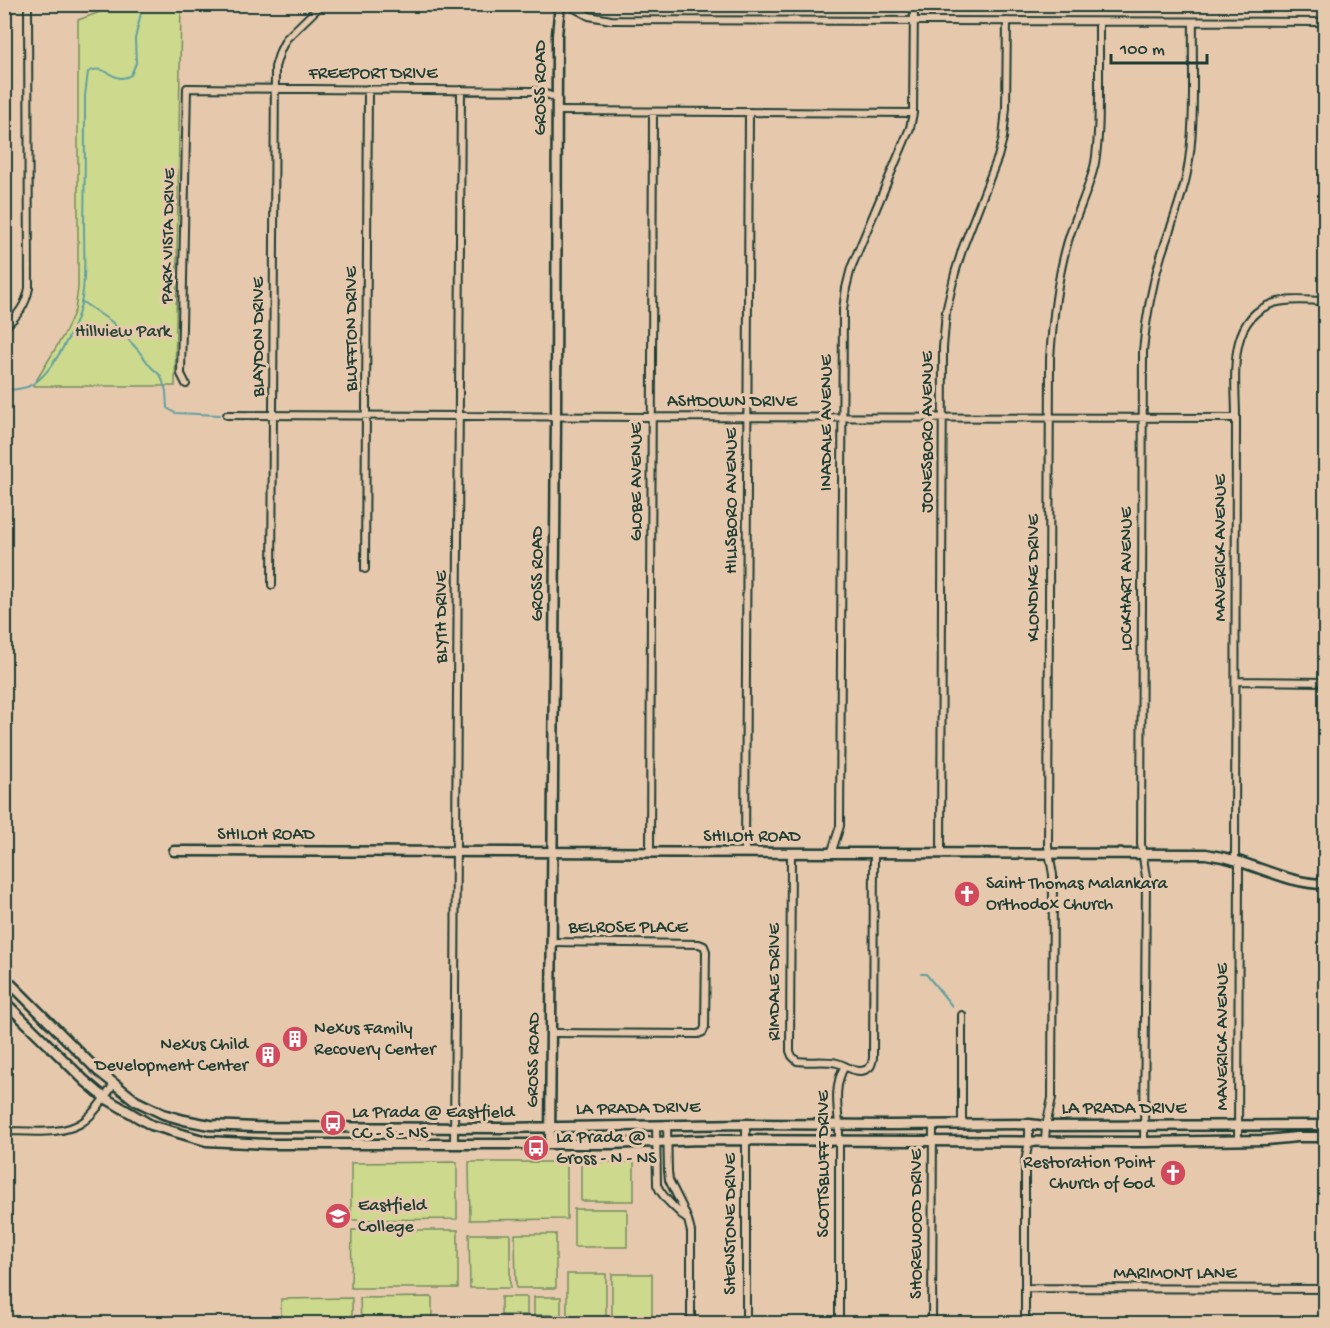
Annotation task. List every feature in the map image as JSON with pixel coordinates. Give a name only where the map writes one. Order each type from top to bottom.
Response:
[{"type":"main road","name":"GROSS ROAD","points":[[550,1144],[557,35],[560,4]]},
{"type":"main road","name":"SHILOH ROAD","points":[[174,851],[1206,854],[1237,861],[1302,883],[1326,884]]},
{"type":"main road","name":"LA PRADA DRIVE","points":[[4,977],[98,1070],[136,1101],[163,1114],[210,1125],[549,1128],[746,1124],[1326,1125]]},
{"type":"main road","points":[[4,1001],[105,1098]]},
{"type":"main road","name":"LA PRADA DRIVE","points":[[105,1098],[151,1125],[206,1141],[267,1144],[611,1144],[746,1140],[1144,1142],[1326,1137]]},
{"type":"main road","points":[[206,1141],[210,1125]]},
{"type":"main road","points":[[310,1127],[310,1144]]},
{"type":"street","points":[[4,327],[21,312],[27,301],[29,288],[28,4]]},
{"type":"street","name":"BLAYDON DRIVE","points":[[272,585],[275,67],[286,39],[322,4]]},
{"type":"street","points":[[567,4],[589,16],[611,20],[1326,22]]},
{"type":"street","name":"INADALE AVENUE","points":[[831,854],[840,826],[843,310],[851,267],[910,128],[913,113],[914,4]]},
{"type":"street","name":"JONESBORO AVENUE","points":[[941,854],[943,348],[946,312],[955,273],[1003,138],[1006,108],[1007,21]]},
{"type":"street","name":"KLONDIKE DRIVE","points":[[1045,1141],[1052,1098],[1053,875],[1049,854],[1048,822],[1050,358],[1057,288],[1068,240],[1089,186],[1097,144],[1100,22]]},
{"type":"street","name":"LOCKHART AVENUE","points":[[1144,1142],[1146,878],[1141,832],[1143,351],[1151,291],[1187,174],[1193,124],[1193,22]]},
{"type":"street","name":"FREEPORT DRIVE","points":[[187,88],[532,91],[557,98]]},
{"type":"street","name":"PARK VISTA DRIVE","points":[[186,384],[182,374],[187,88]]},
{"type":"street","name":"BLUFFTON DRIVE","points":[[365,569],[368,89]]},
{"type":"street","name":"BLYTH DRIVE","points":[[454,1144],[461,90]]},
{"type":"street","points":[[557,111],[913,113]]},
{"type":"street","name":"GLOBE AVENUE","points":[[650,853],[653,112]]},
{"type":"street","name":"HILLSBORO AVENUE","points":[[745,853],[749,112]]},
{"type":"street","name":"MAVERICK AVENUE","points":[[1238,1140],[1236,418],[1238,345],[1246,323],[1253,315],[1273,303],[1286,300],[1326,301]]},
{"type":"street","name":"ASHDOWN DRIVE","points":[[227,415],[1236,418]]},
{"type":"street","points":[[1236,681],[1326,682]]},
{"type":"street","name":"RIMDALE DRIVE","points":[[791,853],[790,1051],[792,1056],[803,1062],[830,1062],[845,1066]]},
{"type":"street","name":"SCOTTSBLUFF DRIVE","points":[[838,1323],[838,1086],[841,1071],[845,1066],[864,1070],[872,1064],[873,1058],[874,854]]},
{"type":"street","name":"BELROSE PLACE","points":[[551,942],[699,944],[704,946],[706,951],[706,1016],[703,1032],[698,1034],[551,1033]]},
{"type":"street","points":[[962,1015],[962,1125]]},
{"type":"street","points":[[4,1131],[67,1130],[82,1122],[105,1098],[114,1084]]},
{"type":"street","name":"SHENSTONE DRIVE","points":[[746,1124],[746,1323]]},
{"type":"street","points":[[1025,1323],[1025,1162],[1029,1124]]},
{"type":"street","points":[[656,1125],[656,1176],[660,1192],[688,1220]]},
{"type":"street","points":[[667,1125],[669,1180],[688,1220],[691,1240],[691,1323]]},
{"type":"street","name":"SHOREWOOD DRIVE","points":[[932,1323],[933,1125]]},
{"type":"street","name":"MARIMONT LANE","points":[[1025,1288],[1326,1289]]},
{"type":"green space","name":"Hillview Park","points":[[122,4],[181,5],[175,386],[33,386],[66,331],[75,310],[78,288],[78,20]]},
{"type":"green space","points":[[457,1162],[457,1219],[351,1220],[351,1163]]},
{"type":"green space","points":[[469,1162],[567,1162],[567,1219],[470,1220]]},
{"type":"green space","points":[[581,1162],[634,1162],[634,1201],[581,1201]]},
{"type":"green space","points":[[574,1209],[627,1209],[627,1247],[574,1247]]},
{"type":"green space","points":[[352,1230],[458,1230],[458,1288],[351,1288]]},
{"type":"green space","points":[[469,1234],[510,1234],[510,1288],[470,1288]]},
{"type":"green space","points":[[515,1234],[556,1234],[556,1288],[516,1288]]},
{"type":"green space","points":[[567,1274],[606,1274],[606,1323],[567,1323]]},
{"type":"green space","points":[[612,1274],[652,1274],[652,1323],[612,1323]]},
{"type":"green space","points":[[432,1297],[432,1323],[361,1323],[360,1298]]},
{"type":"green space","points":[[501,1297],[527,1297],[527,1315],[501,1315]]},
{"type":"green space","points":[[534,1297],[561,1297],[561,1315],[534,1315]]},
{"type":"green space","points":[[352,1298],[352,1323],[281,1323],[281,1299]]},
{"type":"waterway","points":[[4,390],[27,387],[45,373],[61,351],[78,314],[83,294],[84,274],[85,96],[88,72],[100,70],[120,78],[131,75],[136,63],[135,39],[143,4]]},
{"type":"waterway","points":[[81,301],[112,322],[161,376],[166,391],[167,408],[175,413],[220,415]]},
{"type":"waterway","points":[[921,974],[926,974],[952,1006]]},
{"type":"place","name":"Saint Thomas Malankara Orthodox Church","points":[[967,894]]},
{"type":"place","name":"Nexus Family Recovery Center","points":[[295,1039]]},
{"type":"place","name":"Nexus Child Development Center","points":[[268,1055]]},
{"type":"place","name":"La Prada @ Eastfield CC - S - NS","points":[[333,1123]]},
{"type":"place","name":"La Prada @ Gross - N - NS","points":[[536,1148]]},
{"type":"place","name":"Restoration Point Church of God","points":[[1173,1173]]},
{"type":"place","name":"Eastfield College","points":[[338,1216]]}]
